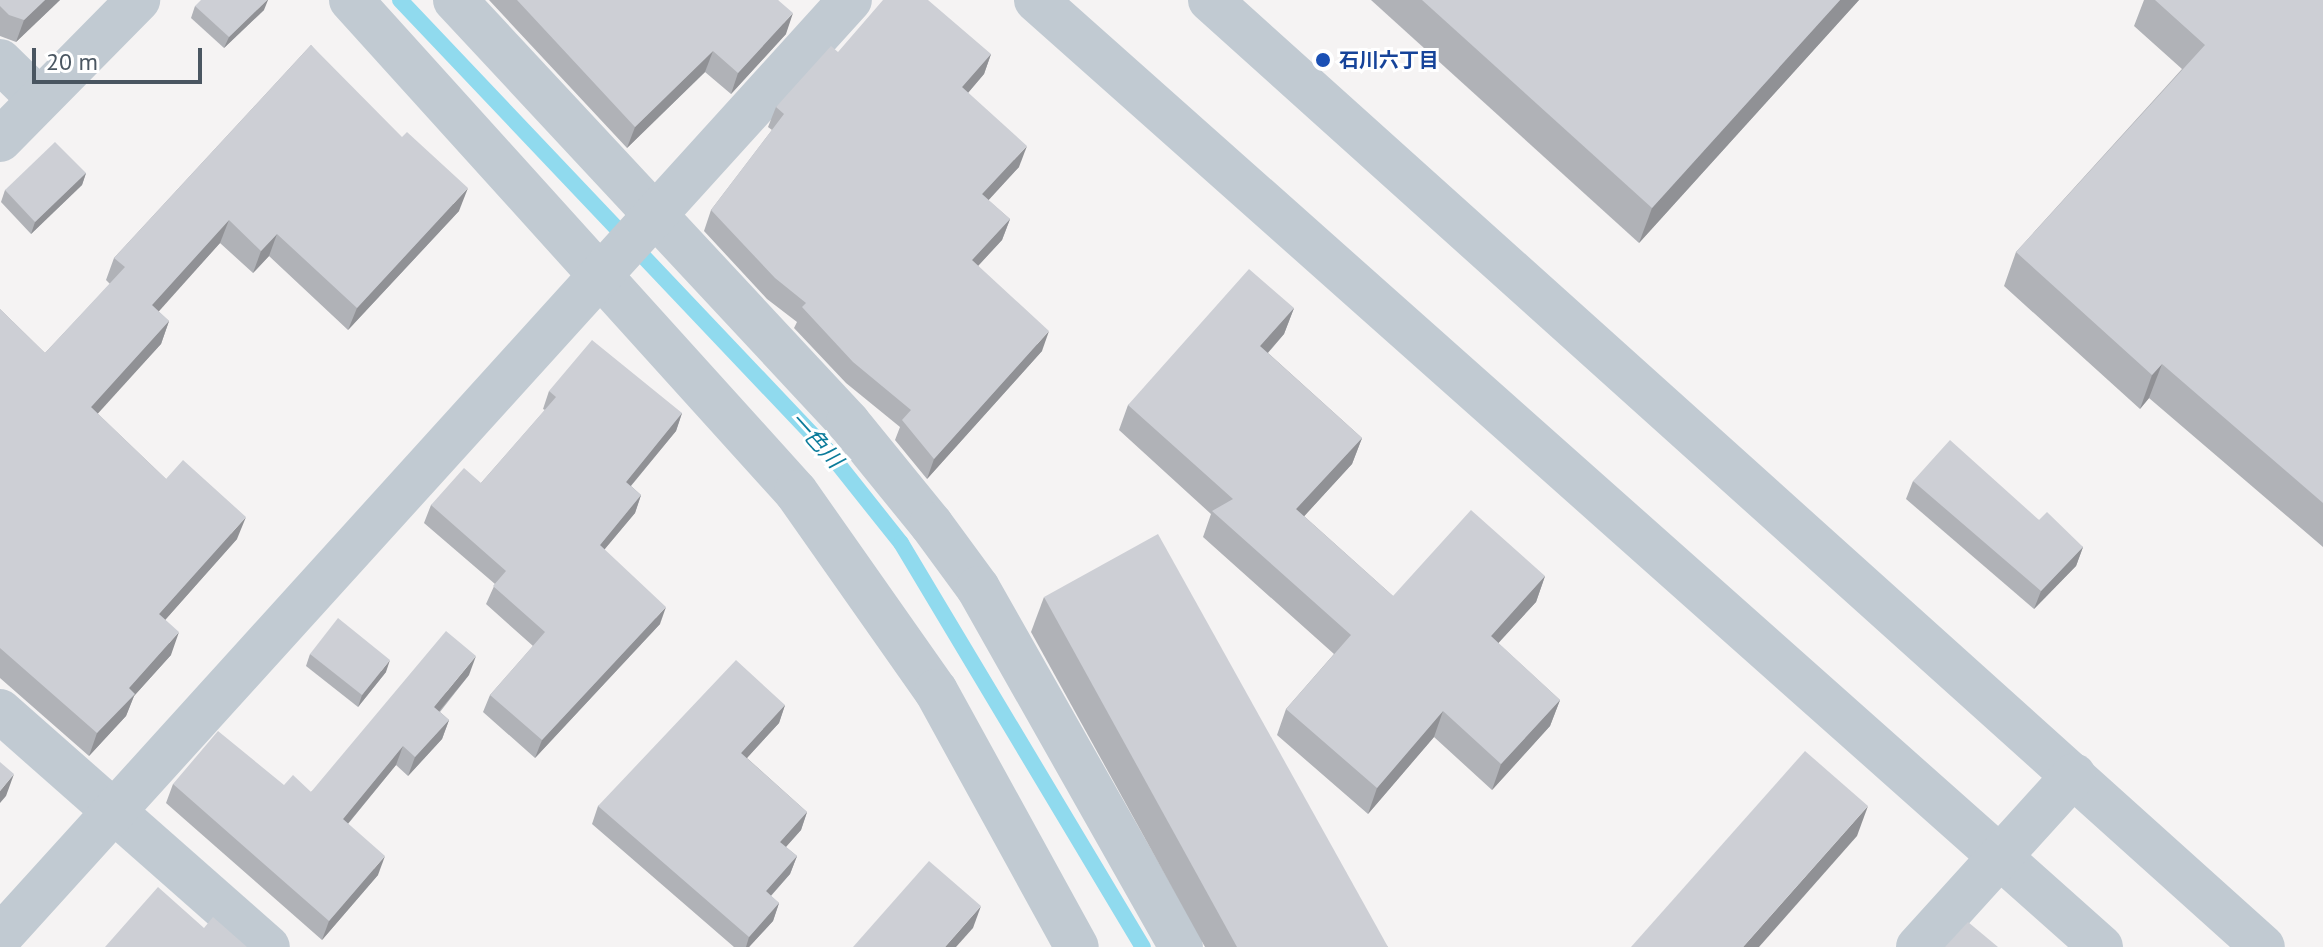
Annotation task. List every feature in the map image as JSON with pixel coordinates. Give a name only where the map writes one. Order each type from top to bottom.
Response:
[{"type":"street","points":[[0,140],[138,0]]},
{"type":"street","points":[[351,0],[605,271],[832,539],[936,691],[1077,947]]},
{"type":"street","points":[[455,0],[649,221],[848,422],[978,588],[1181,947]]},
{"type":"street","points":[[0,937],[850,0]]},
{"type":"street","points":[[1036,0],[2101,947]]},
{"type":"street","points":[[1210,0],[2263,947]]},
{"type":"street","points":[[0,61],[39,99]]},
{"type":"street","points":[[0,711],[268,947]]},
{"type":"street","points":[[1918,947],[2074,775]]},
{"type":"building","points":[[0,0],[45,0],[24,20],[9,15],[0,6]]},
{"type":"building","points":[[201,0],[267,0],[229,37],[195,6]]},
{"type":"building","points":[[517,0],[778,0],[793,13],[738,73],[713,51],[635,127]]},
{"type":"building","points":[[883,0],[928,0],[991,54],[962,87],[1027,146],[982,194],[1010,219],[972,260],[1049,331],[934,459],[902,420],[911,410],[853,362],[802,307],[806,303],[775,278],[711,210],[784,114],[776,107],[831,46],[838,52]]},
{"type":"building","points":[[1422,0],[1840,0],[1652,208]]},
{"type":"building","points":[[2155,0],[2323,0],[2323,503],[2162,364],[2152,375],[2016,252],[2205,45]]},
{"type":"building","points":[[311,45],[402,137],[407,132],[468,188],[357,308],[277,234],[261,251],[229,220],[152,305],[169,321],[91,407],[166,479],[183,460],[246,517],[159,614],[179,632],[129,688],[135,694],[97,733],[0,648],[0,309],[45,353],[125,267],[114,258]]},
{"type":"building","points":[[55,142],[86,173],[35,222],[5,190]]},
{"type":"building","points":[[1249,269],[1294,308],[1260,346],[1362,438],[1296,509],[1393,596],[1471,510],[1545,576],[1491,636],[1560,700],[1501,764],[1443,711],[1377,788],[1286,709],[1351,635],[1212,511],[1233,499],[1128,405]]},
{"type":"building","points":[[592,340],[682,413],[626,482],[641,495],[600,545],[666,607],[542,740],[490,695],[545,632],[493,586],[506,571],[431,505],[464,468],[481,483],[556,397],[549,391]]},
{"type":"building","points":[[1950,440],[2039,520],[2047,512],[2083,547],[2041,591],[1913,481]]},
{"type":"building","points":[[1158,534],[1388,947],[1237,947],[1044,597]]},
{"type":"building","points":[[338,618],[390,660],[362,695],[310,654]]},
{"type":"building","points":[[446,631],[476,656],[434,707],[449,720],[415,757],[403,746],[343,819],[385,856],[329,921],[173,784],[218,731],[284,785],[293,775],[311,792]]},
{"type":"building","points":[[736,660],[785,705],[741,753],[807,812],[780,842],[797,856],[766,891],[779,903],[749,937],[598,806]]},
{"type":"building","points":[[1805,751],[1868,806],[1743,947],[1631,947]]},
{"type":"building","points":[[0,762],[14,774],[0,791]]},
{"type":"building","points":[[929,861],[981,906],[945,947],[853,947]]},
{"type":"building","points":[[158,887],[204,928],[213,917],[247,947],[105,947]]},
{"type":"building","points":[[1968,922],[1998,947],[1945,947]]},
{"type":"waterway","name":"一色川","points":[[400,0],[827,450],[901,543],[1143,947]]},
{"type":"place","name":"石川六丁目","points":[[1323,60]]}]
